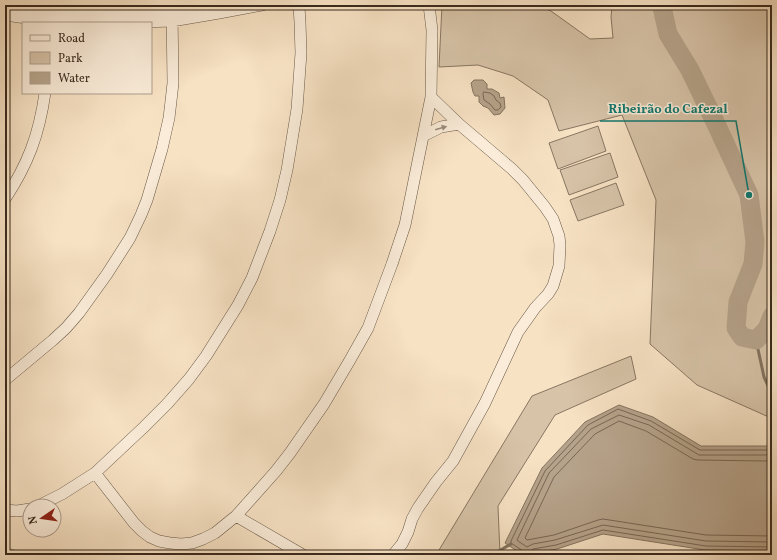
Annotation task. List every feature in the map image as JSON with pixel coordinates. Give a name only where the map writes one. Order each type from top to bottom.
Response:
[{"type":"street","points":[[7,5],[47,18],[125,13],[140,9],[172,15],[225,12],[262,5]]},
{"type":"street","points":[[5,15],[142,22],[213,5]]},
{"type":"street","points":[[95,473],[134,523],[150,537],[159,541],[170,543],[181,544],[198,542],[209,537],[236,516],[276,471],[313,422],[336,386],[368,328],[405,225],[431,97],[432,30],[429,5]]},
{"type":"street","points":[[54,498],[95,473],[167,404],[189,379],[210,350],[238,305],[252,278],[270,231],[280,200],[287,170],[297,108],[301,53],[300,22],[297,6]]},
{"type":"street","points":[[5,380],[66,328],[91,298],[130,238],[141,215],[162,150],[172,101],[172,15]]},
{"type":"street","points":[[5,199],[22,171],[32,150],[43,112],[46,94]]},
{"type":"street","points":[[393,555],[402,544],[418,508],[453,461],[485,402],[518,332],[553,286],[559,266],[559,236],[550,213],[535,193],[502,159],[459,124],[431,97]]},
{"type":"street","points":[[423,136],[441,127],[459,124]]},
{"type":"street","points":[[5,510],[22,510]]},
{"type":"street","points":[[236,516],[303,555]]},
{"type":"street","points":[[5,554],[11,555]]},
{"type":"green space","points":[[442,5],[536,5],[551,11],[590,39],[613,38],[611,17],[612,5],[772,5],[771,418],[697,385],[650,344],[656,200],[622,115],[559,131],[548,100],[513,76],[478,65],[439,67]]},
{"type":"green space","points":[[598,126],[606,151],[558,169],[549,143]]},
{"type":"green space","points":[[610,153],[618,177],[569,195],[560,170]]},
{"type":"green space","points":[[616,183],[624,205],[578,221],[570,200]]},
{"type":"green space","points":[[631,356],[636,379],[555,415],[498,506],[500,555],[436,555],[532,396]]},
{"type":"water","points":[[474,80],[483,80],[487,84],[487,89],[492,89],[499,93],[500,98],[504,97],[505,108],[500,114],[494,115],[488,108],[479,102],[479,96],[475,96],[473,92],[471,83]]},
{"type":"water","points":[[619,405],[653,417],[701,446],[766,446],[772,443],[772,551],[705,550],[603,534],[557,549],[523,555],[505,543],[542,468],[585,422]]},
{"type":"waterway","points":[[664,5],[662,7],[668,34],[690,70],[749,195],[755,242],[753,264],[738,302],[736,328],[742,337],[756,340],[767,329],[772,316]]},
{"type":"waterway","points":[[756,340],[764,377],[772,394]]},
{"type":"waterway","points":[[492,555],[511,544]]},
{"type":"place","name":"Ribeirão do Cafezal","points":[[749,195]]}]
